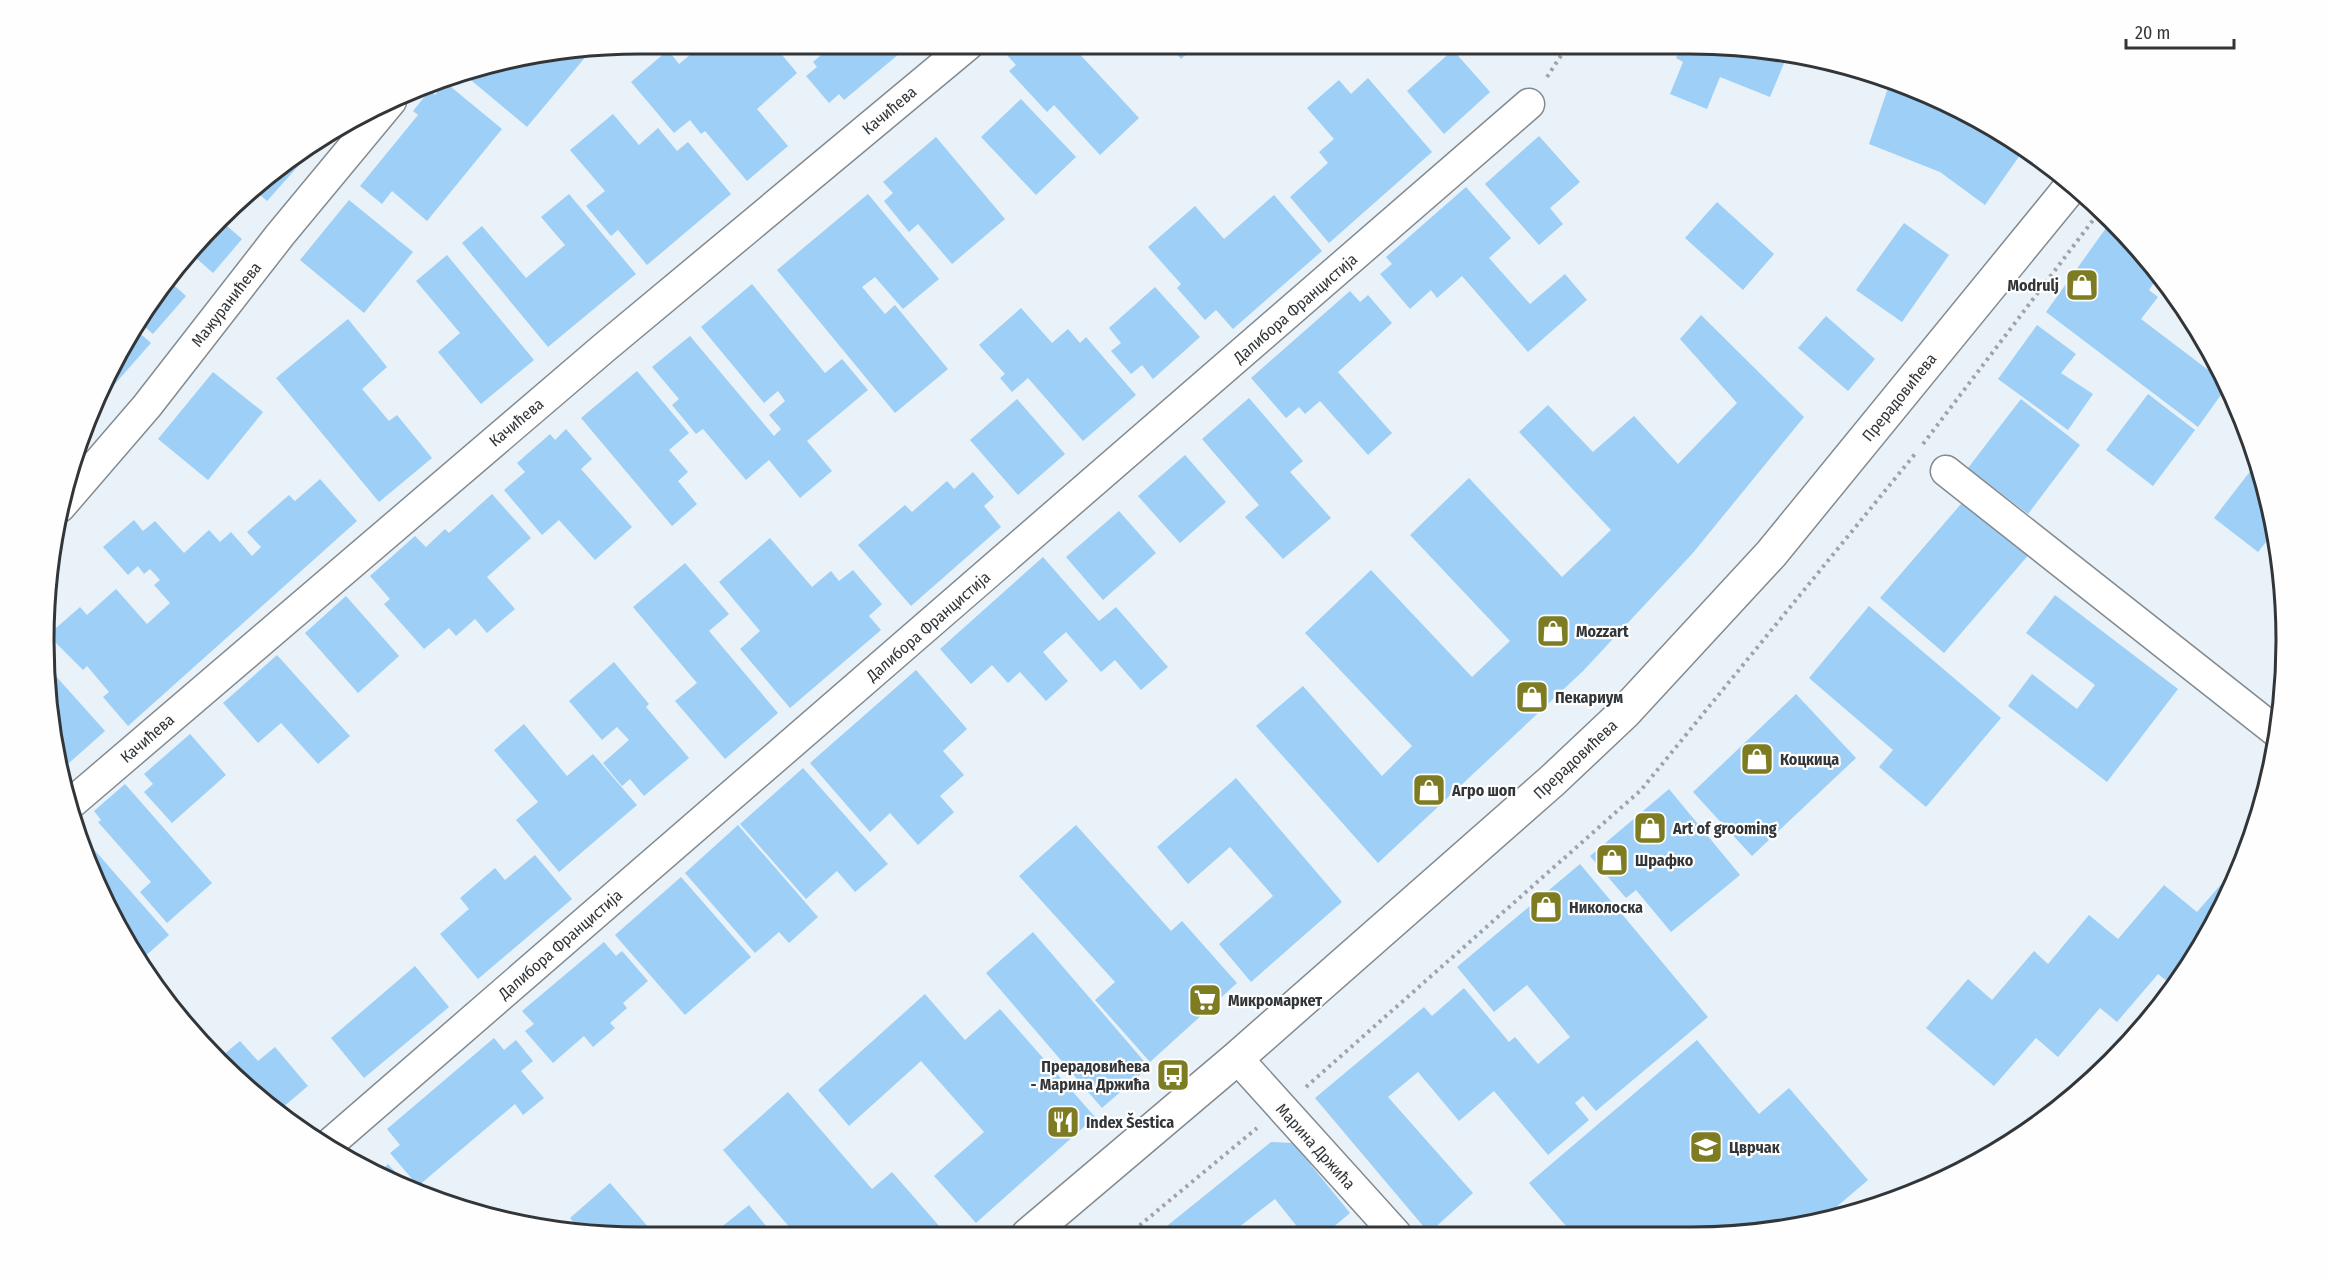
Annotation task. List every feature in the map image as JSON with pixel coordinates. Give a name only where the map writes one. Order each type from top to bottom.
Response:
[{"type":"main road","name":"Прерадовићева","points":[[1037,1227],[1237,1058],[1544,788],[1624,713],[1771,554],[2067,192]]},
{"type":"street","name":"Качићева","points":[[76,799],[605,347],[957,54]]},
{"type":"street","name":"Далибора Францистија","points":[[334,1140],[1530,104]]},
{"type":"street","name":"Мажуранићева","points":[[73,491],[147,406],[280,234],[379,115]]},
{"type":"street","points":[[1946,471],[2270,726]]},
{"type":"street","name":"Марина Држића","points":[[1237,1058],[1390,1227]]},
{"type":"building","points":[[663,54],[671,54],[679,64],[691,54],[781,54],[797,73],[757,109],[788,146],[747,181],[705,131],[701,134],[690,120],[674,133],[631,82]]},
{"type":"building","points":[[822,54],[899,54],[844,100],[839,94],[829,103],[806,76],[817,67],[813,62]]},
{"type":"building","points":[[1006,54],[1080,54],[1139,118],[1100,155],[1054,105],[1047,112],[1009,71],[1016,65]]},
{"type":"building","points":[[1177,54],[1187,54],[1181,59]]},
{"type":"building","points":[[1449,54],[1457,54],[1490,92],[1444,134],[1407,91]]},
{"type":"building","points":[[1678,54],[1728,55],[1785,62],[1770,97],[1720,77],[1707,109],[1670,94],[1683,62],[1676,58]]},
{"type":"building","points":[[586,57],[527,127],[470,80],[526,65]]},
{"type":"building","points":[[1368,78],[1432,152],[1329,243],[1290,197],[1328,163],[1319,152],[1334,139],[1307,108],[1339,80],[1351,94]]},
{"type":"building","points":[[450,86],[502,129],[427,221],[392,191],[382,204],[360,186],[418,115],[413,111],[426,95],[433,93],[435,95],[439,90]]},
{"type":"building","points":[[1888,89],[1949,114],[2019,156],[1985,205],[1940,172],[1869,144]]},
{"type":"building","points":[[1021,99],[1076,157],[1036,195],[981,137]]},
{"type":"building","points":[[613,114],[639,145],[658,128],[677,151],[688,142],[731,194],[647,265],[618,230],[611,236],[586,206],[605,191],[570,150]]},
{"type":"building","points":[[1539,136],[1580,182],[1550,208],[1563,224],[1539,245],[1485,184]]},
{"type":"building","points":[[936,137],[1005,219],[952,264],[918,224],[909,232],[884,201],[893,193],[883,182]]},
{"type":"building","points":[[302,162],[267,201],[260,195]]},
{"type":"building","points":[[1466,187],[1511,238],[1489,258],[1530,304],[1565,274],[1587,300],[1528,352],[1462,276],[1437,298],[1431,290],[1410,309],[1380,274],[1392,264],[1386,257]]},
{"type":"building","points":[[569,194],[636,274],[548,347],[462,243],[482,226],[526,278],[565,245],[541,217]]},
{"type":"building","points":[[868,194],[939,279],[903,309],[875,277],[862,287],[885,314],[895,305],[948,369],[895,413],[777,270]]},
{"type":"building","points":[[1274,195],[1322,251],[1233,329],[1216,310],[1205,320],[1177,288],[1181,284],[1148,247],[1195,206],[1224,239]]},
{"type":"building","points":[[349,200],[413,252],[364,313],[300,260]]},
{"type":"building","points":[[1717,202],[1774,254],[1743,290],[1685,238]]},
{"type":"building","points":[[1904,223],[1949,255],[1902,322],[1856,290]]},
{"type":"building","points":[[226,226],[242,239],[213,273],[196,258]]},
{"type":"building","points":[[2106,228],[2154,282],[2149,290],[2158,297],[2141,319],[2211,372],[2222,394],[2198,427],[2046,312]]},
{"type":"building","points":[[447,255],[534,360],[481,404],[438,352],[460,333],[416,281]]},
{"type":"building","points":[[752,284],[825,373],[842,359],[868,390],[807,441],[832,471],[800,498],[769,460],[746,480],[703,429],[696,434],[672,405],[679,399],[652,367],[690,336],[774,436],[781,429],[769,415],[785,401],[778,391],[764,403],[701,327]]},
{"type":"building","points":[[174,285],[186,296],[153,334],[145,327]]},
{"type":"building","points":[[1155,287],[1200,337],[1153,379],[1142,365],[1131,374],[1111,351],[1121,343],[1109,328]]},
{"type":"building","points":[[1350,291],[1360,302],[1368,295],[1392,323],[1338,372],[1392,433],[1368,455],[1320,401],[1305,414],[1299,407],[1286,418],[1251,378]]},
{"type":"building","points":[[1021,308],[1052,343],[1068,329],[1080,343],[1086,337],[1136,395],[1083,441],[1028,378],[1012,392],[1000,378],[1005,374],[979,345]]},
{"type":"building","points":[[1701,315],[1804,417],[1692,554],[1583,671],[1378,863],[1256,726],[1303,686],[1382,776],[1412,746],[1305,633],[1371,570],[1472,677],[1510,641],[1410,535],[1469,478],[1562,577],[1611,530],[1519,432],[1548,405],[1593,452],[1634,416],[1678,464],[1737,403],[1680,339]]},
{"type":"building","points":[[1826,316],[1875,359],[1848,391],[1798,348]]},
{"type":"building","points":[[348,319],[387,367],[362,389],[389,421],[397,415],[432,458],[379,502],[276,378]]},
{"type":"building","points":[[2037,325],[2076,354],[2061,373],[2093,394],[2068,430],[1998,379]]},
{"type":"building","points":[[141,334],[151,343],[111,389]]},
{"type":"building","points":[[637,371],[689,433],[669,450],[688,472],[678,481],[697,504],[672,526],[581,418]]},
{"type":"building","points":[[213,372],[263,412],[208,480],[158,439]]},
{"type":"building","points":[[2148,394],[2195,430],[2153,486],[2106,450]]},
{"type":"building","points":[[1249,398],[1303,461],[1290,472],[1331,518],[1283,559],[1245,517],[1259,505],[1202,439]]},
{"type":"building","points":[[1017,399],[1065,454],[1018,495],[970,440]]},
{"type":"building","points":[[2021,399],[2080,445],[2028,514],[1968,468]]},
{"type":"building","points":[[566,429],[592,459],[581,469],[632,527],[595,560],[559,520],[542,535],[504,490],[525,472],[517,463],[550,434],[555,440]]},
{"type":"building","points":[[1185,455],[1226,502],[1180,543],[1138,496]]},
{"type":"building","points":[[2251,471],[2267,540],[2258,552],[2214,518]]},
{"type":"building","points":[[973,472],[994,497],[984,506],[1001,527],[911,606],[858,545],[905,505],[912,512],[947,481],[954,489]]},
{"type":"building","points":[[320,479],[357,521],[128,726],[103,697],[109,692],[87,666],[83,670],[54,641],[54,630],[80,607],[87,615],[116,589],[147,624],[170,603],[154,585],[160,580],[150,569],[144,574],[138,566],[128,575],[103,547],[134,520],[143,531],[155,521],[184,553],[209,530],[220,542],[231,532],[252,556],[261,547],[247,532],[289,495],[295,501]]},
{"type":"building","points":[[492,494],[531,538],[487,577],[515,609],[487,633],[475,619],[456,636],[449,628],[424,649],[384,604],[390,599],[370,576],[415,536],[426,547],[445,529],[449,533]]},
{"type":"building","points":[[1967,497],[2031,552],[1944,653],[1880,598]]},
{"type":"building","points":[[1119,511],[1156,553],[1103,600],[1066,557]]},
{"type":"building","points":[[770,538],[812,587],[831,571],[839,581],[853,570],[882,604],[869,616],[881,630],[790,708],[740,649],[760,631],[719,582]]},
{"type":"building","points":[[1043,557],[1099,621],[1116,607],[1168,667],[1141,690],[1115,660],[1101,672],[1066,632],[1043,652],[1068,681],[1046,701],[1020,672],[1008,683],[992,665],[971,684],[940,649]]},
{"type":"building","points":[[685,563],[729,614],[709,631],[778,713],[725,759],[675,701],[697,683],[633,607]]},
{"type":"building","points":[[2055,595],[2178,689],[2107,782],[2008,706],[2032,674],[2077,709],[2095,685],[2026,633]]},
{"type":"building","points":[[346,596],[399,656],[358,693],[305,633]]},
{"type":"building","points":[[1869,606],[2001,718],[1926,807],[1879,767],[1893,750],[1809,678]]},
{"type":"building","points":[[277,655],[350,736],[318,764],[281,723],[258,743],[223,703]]},
{"type":"building","points":[[614,662],[649,704],[646,707],[689,758],[644,796],[630,779],[622,786],[603,763],[629,740],[617,727],[602,740],[569,701]]},
{"type":"building","points":[[916,670],[967,729],[943,751],[964,775],[940,796],[954,812],[918,845],[890,813],[870,832],[810,763]]},
{"type":"building","points":[[55,675],[105,731],[67,765]]},
{"type":"building","points":[[1796,694],[1856,758],[1752,856],[1693,792]]},
{"type":"building","points":[[524,724],[567,776],[593,754],[637,805],[559,872],[516,820],[538,802],[494,750]]},
{"type":"building","points":[[190,734],[226,775],[172,823],[144,792],[153,784],[144,774]]},
{"type":"building","points":[[803,768],[888,864],[855,892],[837,871],[806,899],[740,824]]},
{"type":"building","points":[[1236,778],[1342,902],[1251,982],[1219,944],[1273,896],[1230,847],[1188,884],[1157,847]]},
{"type":"building","points":[[125,784],[212,883],[167,923],[140,892],[151,882],[98,822],[101,820],[94,811]]},
{"type":"building","points":[[1669,789],[1740,875],[1671,932],[1636,890],[1626,898],[1590,856]]},
{"type":"building","points":[[738,825],[818,917],[789,943],[779,932],[755,953],[685,873]]},
{"type":"building","points":[[1076,825],[1171,931],[1182,921],[1237,983],[1150,1062],[1095,1000],[1115,982],[1019,876]]},
{"type":"building","points":[[92,848],[169,935],[146,955],[114,900]]},
{"type":"building","points":[[535,855],[572,899],[478,979],[440,934],[469,909],[460,898],[495,868],[505,880]]},
{"type":"building","points":[[1580,864],[1708,1017],[1596,1111],[1583,1096],[1575,1103],[1589,1120],[1548,1155],[1494,1091],[1459,1121],[1418,1072],[1388,1097],[1473,1193],[1436,1227],[1424,1227],[1315,1098],[1424,1007],[1432,1016],[1464,988],[1509,1042],[1515,1037],[1538,1064],[1570,1037],[1527,985],[1494,1012],[1457,967]]},
{"type":"building","points":[[681,877],[751,957],[685,1015],[615,935]]},
{"type":"building","points":[[2224,880],[2197,934],[2167,981],[2158,974],[2117,1022],[2100,1008],[2058,1057],[2036,1038],[1994,1086],[1926,1028],[1968,979],[1992,1000],[2034,951],[2048,964],[2089,915],[2118,939],[2164,885],[2197,912]]},
{"type":"building","points":[[1033,932],[1149,1067],[1102,1108],[986,973]]},
{"type":"building","points":[[604,942],[616,956],[622,951],[648,981],[623,1003],[627,1008],[610,1023],[615,1028],[593,1047],[584,1036],[553,1063],[525,1031],[534,1024],[522,1011]]},
{"type":"building","points":[[415,966],[449,1007],[364,1078],[331,1038]]},
{"type":"building","points":[[925,994],[965,1040],[1000,1009],[1095,1117],[976,1223],[934,1176],[984,1132],[921,1061],[849,1126],[818,1090]]},
{"type":"building","points":[[494,1038],[504,1050],[516,1040],[533,1061],[521,1071],[544,1098],[523,1115],[515,1104],[421,1184],[414,1181],[390,1153],[400,1145],[387,1129]]},
{"type":"building","name":"Цврчак","points":[[1697,1040],[1759,1114],[1789,1088],[1868,1180],[1834,1209],[1766,1222],[1690,1227],[1567,1227],[1529,1183]]},
{"type":"building","points":[[240,1041],[258,1061],[275,1047],[308,1086],[284,1106],[225,1054]]},
{"type":"building","points":[[788,1092],[872,1189],[892,1172],[940,1227],[789,1227],[723,1150]]},
{"type":"building","points":[[1271,1142],[1293,1143],[1350,1213],[1333,1227],[1297,1227],[1275,1199],[1239,1227],[1166,1227]]},
{"type":"building","points":[[388,1164],[397,1174],[384,1168]]},
{"type":"building","points":[[610,1183],[648,1227],[574,1223],[570,1218]]},
{"type":"building","points":[[749,1205],[767,1227],[722,1227]]},
{"type":"place","name":"Modrulj","points":[[2082,285]]},
{"type":"place","name":"Mozzart","points":[[1553,631]]},
{"type":"place","name":"Пекариум","points":[[1532,697]]},
{"type":"place","name":"Коцкица","points":[[1757,759]]},
{"type":"place","name":"Агро шоп","points":[[1429,790]]},
{"type":"place","name":"Art of grooming","points":[[1650,828]]},
{"type":"place","name":"Шрафко","points":[[1612,860]]},
{"type":"place","name":"Николоска","points":[[1546,907]]},
{"type":"place","name":"Микромаркет","points":[[1205,1000]]},
{"type":"place","name":"Прерадовићева - Марина Држића","points":[[1173,1075]]},
{"type":"place","name":"Index Šestica","points":[[1063,1122]]},
{"type":"place","name":"Цврчак","points":[[1706,1147]]}]
